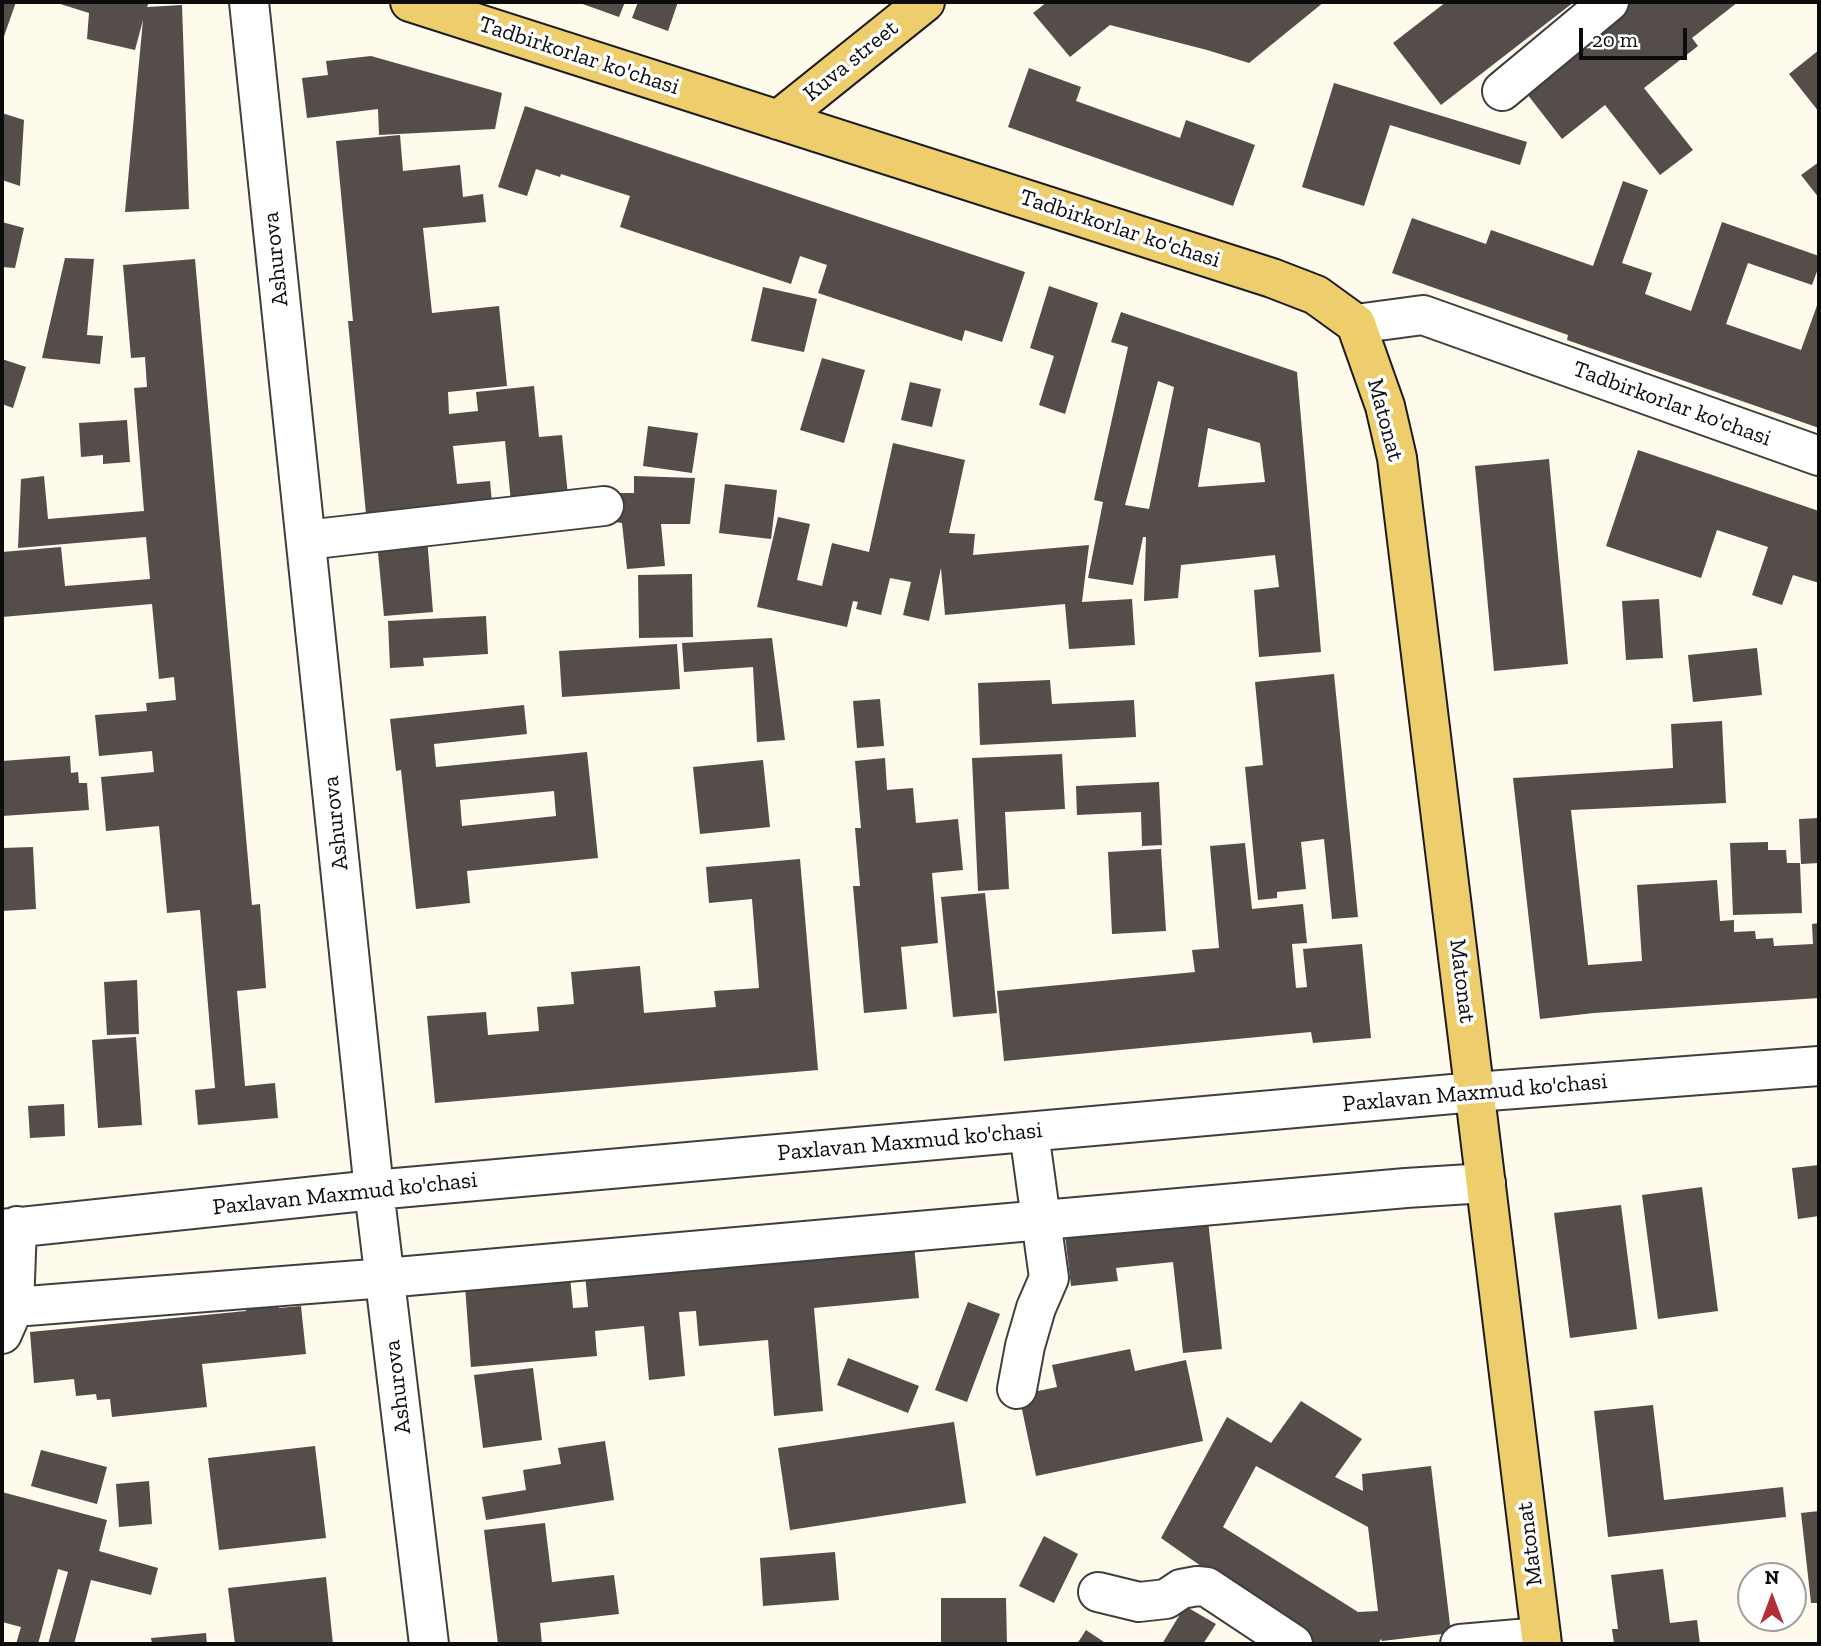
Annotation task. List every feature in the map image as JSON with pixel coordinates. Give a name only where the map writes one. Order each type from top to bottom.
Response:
[{"type":"main road","name":"Tadbirkorlar ko'chasi","points":[[410,2],[1272,278],[1316,295],[1356,324]]},
{"type":"main road","name":"Kuva street","points":[[778,120],[925,2]]},
{"type":"main road","name":"Matonat","points":[[1356,324],[1385,406],[1397,458],[1542,1641]]},
{"type":"street","name":"Ashurova","points":[[249,2],[374,1190],[429,1644]]},
{"type":"street","points":[[1502,91],[1609,2]]},
{"type":"street","name":"Tadbirkorlar ko'chasi","points":[[1356,324],[1423,315],[1819,456]]},
{"type":"street","points":[[306,540],[604,506]]},
{"type":"street","name":"Paxlavan Maxmud ko'chasi","points":[[9,1228],[374,1190],[1475,1092],[1819,1066]]},
{"type":"street","points":[[1017,1389],[1036,1308],[1049,1279],[1029,1132]]},
{"type":"street","points":[[9,1228],[8,1321],[385,1279],[1486,1183]]},
{"type":"street","points":[[1098,1592],[1139,1602],[1166,1599],[1189,1587],[1207,1587],[1293,1644]]},
{"type":"street","points":[[1460,1644],[1542,1641]]},
{"type":"building","points":[[2,2],[16,2],[2,42]]},
{"type":"building","points":[[54,2],[149,2],[147,7],[182,5],[189,209],[125,212],[143,20],[135,50],[87,39],[89,13]]},
{"type":"building","points":[[577,2],[625,2],[619,17]]},
{"type":"building","points":[[638,2],[678,2],[668,31],[632,18]]},
{"type":"building","points":[[1047,2],[1324,2],[1249,63],[1110,25],[1070,57],[1033,13]]},
{"type":"building","points":[[1446,2],[1574,2],[1441,105],[1393,43]]},
{"type":"building","points":[[1619,2],[1738,2],[1692,38],[1698,46],[1644,88],[1693,150],[1660,175],[1605,105],[1562,139],[1517,81]]},
{"type":"building","points":[[1819,50],[1819,112],[1789,74]]},
{"type":"building","points":[[371,56],[502,93],[495,129],[379,135],[378,109],[307,118],[302,78],[328,75],[326,61]]},
{"type":"building","points":[[1029,68],[1081,87],[1076,101],[1180,138],[1186,120],[1255,145],[1233,206],[1008,127]]},
{"type":"building","points":[[1334,83],[1527,142],[1520,165],[1390,125],[1364,206],[1302,187]]},
{"type":"building","points":[[525,106],[1025,272],[1002,342],[965,330],[962,341],[818,293],[827,265],[800,256],[791,284],[620,227],[630,196],[561,174],[560,177],[536,169],[527,196],[498,187]]},
{"type":"building","points":[[2,113],[24,120],[20,186],[2,180]]},
{"type":"building","points":[[400,135],[403,171],[460,165],[463,197],[483,194],[486,222],[423,228],[432,313],[499,306],[507,386],[448,392],[449,414],[478,411],[476,392],[534,386],[539,437],[562,435],[569,506],[512,512],[505,441],[453,446],[457,484],[490,481],[493,513],[367,525],[348,321],[353,321],[336,141]]},
{"type":"building","points":[[1819,162],[1819,198],[1801,175]]},
{"type":"building","points":[[1623,181],[1648,190],[1622,263],[1652,273],[1645,294],[1691,311],[1722,222],[1819,256],[1819,266],[1812,285],[1748,263],[1726,324],[1801,350],[1819,300],[1819,428],[1567,340],[1568,335],[1392,273],[1412,218],[1486,244],[1491,230],[1593,266]]},
{"type":"building","points":[[2,222],[24,228],[15,268],[2,267]]},
{"type":"building","points":[[65,258],[94,259],[87,335],[103,336],[100,364],[42,358]]},
{"type":"building","points":[[195,259],[252,905],[260,904],[266,988],[237,991],[245,1086],[275,1083],[278,1118],[198,1125],[195,1090],[215,1088],[200,910],[167,913],[159,826],[106,831],[101,777],[154,772],[152,751],[99,756],[95,715],[147,711],[146,703],[176,700],[174,677],[159,679],[152,604],[2,617],[2,552],[61,547],[65,586],[150,579],[146,537],[18,548],[21,479],[44,476],[48,519],[144,511],[134,388],[147,387],[145,357],[131,358],[123,265]]},
{"type":"building","points":[[1049,286],[1098,303],[1065,414],[1039,405],[1054,356],[1030,348]]},
{"type":"building","points":[[763,287],[817,299],[804,352],[751,341]]},
{"type":"building","points":[[1121,312],[1297,372],[1321,652],[1259,657],[1254,590],[1279,587],[1275,555],[1181,565],[1178,598],[1144,601],[1146,537],[1143,537],[1133,585],[1088,578],[1103,502],[1094,500],[1128,347],[1111,342]],"holes":[[[1158,381],[1174,387],[1149,509],[1125,505]],[[1208,428],[1260,443],[1265,482],[1198,487]]]},
{"type":"building","points":[[822,358],[865,370],[844,443],[800,430]]},
{"type":"building","points":[[2,359],[26,367],[13,408],[2,404]]},
{"type":"building","points":[[910,382],[941,389],[932,427],[901,420]]},
{"type":"building","points":[[127,420],[130,462],[103,464],[103,455],[81,457],[79,423]]},
{"type":"building","points":[[648,426],[698,433],[692,473],[643,466]]},
{"type":"building","points":[[893,443],[965,460],[949,533],[975,534],[973,555],[1089,545],[1082,602],[1132,599],[1135,645],[1069,649],[1065,604],[945,615],[941,568],[929,621],[903,615],[911,582],[890,578],[881,615],[856,609],[858,602],[853,601],[847,627],[757,607],[778,517],[810,524],[797,580],[822,586],[832,543],[869,552]]},
{"type":"building","points":[[1638,450],[1819,511],[1819,583],[1793,575],[1782,605],[1752,595],[1768,547],[1717,530],[1701,578],[1606,546]]},
{"type":"building","points":[[1549,459],[1568,664],[1494,671],[1475,466]]},
{"type":"building","points":[[634,476],[695,478],[690,524],[661,524],[665,566],[627,569],[622,523],[615,522],[616,493],[634,493]]},
{"type":"building","points":[[725,484],[777,490],[771,539],[719,533]]},
{"type":"building","points":[[427,537],[433,612],[384,616],[377,542]]},
{"type":"building","points":[[692,574],[693,637],[639,638],[638,575]]},
{"type":"building","points":[[1659,599],[1663,658],[1626,660],[1622,601]]},
{"type":"building","points":[[486,616],[488,654],[423,658],[424,666],[390,668],[388,621]]},
{"type":"building","points":[[772,638],[785,740],[757,742],[753,667],[684,672],[682,643]]},
{"type":"building","points":[[677,644],[680,689],[562,697],[559,651]]},
{"type":"building","points":[[1757,648],[1762,695],[1693,702],[1688,655]]},
{"type":"building","points":[[1334,674],[1358,917],[1332,919],[1324,839],[1301,842],[1306,889],[1277,892],[1277,898],[1258,900],[1245,767],[1263,765],[1255,682]]},
{"type":"building","points":[[1050,680],[1052,704],[1134,700],[1136,737],[980,745],[978,683]]},
{"type":"building","points":[[880,699],[884,746],[857,748],[853,701]]},
{"type":"building","points":[[524,705],[527,734],[434,744],[436,767],[587,752],[598,858],[467,871],[470,903],[416,909],[401,770],[396,771],[390,719]],"holes":[[[554,791],[556,816],[462,826],[460,800]]]},
{"type":"building","points":[[1722,721],[1726,803],[1571,810],[1588,965],[1642,961],[1637,885],[1717,880],[1720,921],[1734,920],[1734,932],[1755,931],[1756,939],[1773,938],[1774,946],[1813,944],[1812,924],[1819,923],[1819,998],[1540,1019],[1513,778],[1673,768],[1671,724]]},
{"type":"building","points":[[1062,754],[1065,809],[1005,812],[1009,889],[978,891],[972,758]]},
{"type":"building","points":[[70,756],[71,773],[78,772],[79,783],[87,783],[89,810],[2,816],[2,761]]},
{"type":"building","points":[[885,758],[887,790],[913,788],[916,823],[958,819],[963,870],[932,873],[938,943],[901,947],[907,1009],[864,1013],[853,886],[860,886],[855,828],[861,828],[855,761]]},
{"type":"building","points":[[763,760],[770,827],[700,834],[693,767]]},
{"type":"building","points":[[1159,782],[1162,845],[1142,846],[1141,812],[1077,815],[1076,786]]},
{"type":"building","points":[[1819,818],[1819,863],[1801,864],[1799,819]]},
{"type":"building","points":[[1768,842],[1768,850],[1786,850],[1787,863],[1800,863],[1802,913],[1733,915],[1730,843]]},
{"type":"building","points":[[1245,843],[1252,909],[1303,904],[1307,943],[1292,944],[1296,988],[1307,987],[1303,949],[1362,944],[1371,1038],[1313,1043],[1311,1032],[1004,1061],[997,991],[1195,972],[1192,950],[1219,948],[1210,846]]},
{"type":"building","points":[[33,847],[36,909],[2,911],[2,848]]},
{"type":"building","points":[[1161,849],[1166,931],[1112,934],[1108,852]]},
{"type":"building","points":[[800,859],[818,1070],[435,1103],[427,1016],[486,1012],[488,1035],[539,1031],[537,1007],[574,1004],[571,972],[640,966],[644,1013],[716,1007],[714,991],[759,988],[752,899],[709,903],[706,867]]},
{"type":"building","points":[[985,893],[997,1013],[953,1017],[941,897]]},
{"type":"building","points":[[137,980],[139,1034],[107,1035],[104,982]]},
{"type":"building","points":[[136,1037],[142,1125],[98,1128],[92,1040]]},
{"type":"building","points":[[64,1104],[65,1136],[30,1138],[28,1106]]},
{"type":"building","points":[[1819,1165],[1819,1216],[1798,1219],[1792,1168]]},
{"type":"building","points":[[1702,1187],[1718,1311],[1658,1319],[1642,1195]]},
{"type":"building","points":[[1621,1205],[1637,1329],[1570,1338],[1554,1213]]},
{"type":"building","points":[[1208,1220],[1222,1349],[1183,1353],[1173,1262],[1116,1268],[1118,1281],[1071,1286],[1065,1235]]},
{"type":"building","points":[[914,1245],[919,1298],[814,1308],[823,1411],[774,1416],[768,1340],[699,1346],[696,1311],[679,1312],[685,1376],[649,1380],[644,1326],[595,1331],[597,1356],[471,1367],[465,1286],[570,1277],[573,1308],[588,1307],[585,1274]]},
{"type":"building","points":[[277,1292],[279,1308],[301,1306],[306,1354],[202,1364],[207,1407],[112,1417],[110,1399],[97,1400],[96,1394],[76,1396],[74,1379],[34,1383],[30,1332],[246,1311],[245,1295]]},
{"type":"building","points":[[968,1302],[1000,1314],[967,1402],[935,1390]]},
{"type":"building","points":[[1130,1349],[1135,1371],[1186,1360],[1203,1441],[1036,1476],[1019,1395],[1057,1387],[1052,1365]]},
{"type":"building","points":[[848,1358],[919,1386],[908,1413],[837,1385]]},
{"type":"building","points":[[533,1368],[542,1440],[483,1448],[474,1375]]},
{"type":"building","points":[[1301,1401],[1362,1439],[1335,1477],[1363,1491],[1362,1474],[1431,1466],[1451,1633],[1381,1639],[1378,1644],[1312,1644],[1161,1538],[1227,1417],[1271,1443]],"holes":[[[1256,1466],[1368,1527],[1378,1611],[1358,1612],[1223,1527]]]},
{"type":"building","points":[[1653,1405],[1664,1500],[1783,1487],[1786,1517],[1608,1537],[1594,1411]]},
{"type":"building","points":[[954,1422],[966,1503],[790,1530],[778,1448]]},
{"type":"building","points":[[605,1441],[614,1500],[486,1520],[482,1497],[526,1490],[523,1470],[561,1464],[558,1448]]},
{"type":"building","points":[[315,1446],[326,1538],[219,1550],[208,1458]]},
{"type":"building","points":[[41,1450],[107,1467],[97,1504],[31,1486]]},
{"type":"building","points":[[149,1481],[152,1524],[119,1527],[116,1484]]},
{"type":"building","points":[[2,1492],[107,1520],[99,1551],[158,1568],[151,1595],[91,1580],[74,1644],[48,1644],[68,1572],[58,1569],[38,1644],[16,1644],[21,1627],[2,1622]]},
{"type":"building","points":[[1819,1511],[1819,1603],[1811,1603],[1801,1513]]},
{"type":"building","points":[[545,1523],[552,1582],[614,1575],[619,1614],[540,1623],[542,1644],[498,1644],[484,1530]]},
{"type":"building","points":[[1044,1536],[1078,1554],[1054,1603],[1019,1586]]},
{"type":"building","points":[[835,1552],[839,1600],[763,1606],[760,1558]]},
{"type":"building","points":[[1663,1569],[1670,1623],[1697,1620],[1700,1644],[1614,1644],[1612,1629],[1618,1629],[1611,1575]]},
{"type":"building","points":[[326,1577],[333,1644],[235,1644],[228,1588]]},
{"type":"building","points":[[941,1598],[1006,1598],[1007,1644],[941,1644]]},
{"type":"building","points":[[1185,1606],[1216,1624],[1203,1644],[1162,1644]]},
{"type":"building","points":[[1086,1630],[1107,1644],[1077,1644]]},
{"type":"building","points":[[206,1633],[207,1644],[152,1644],[151,1638]]}]
